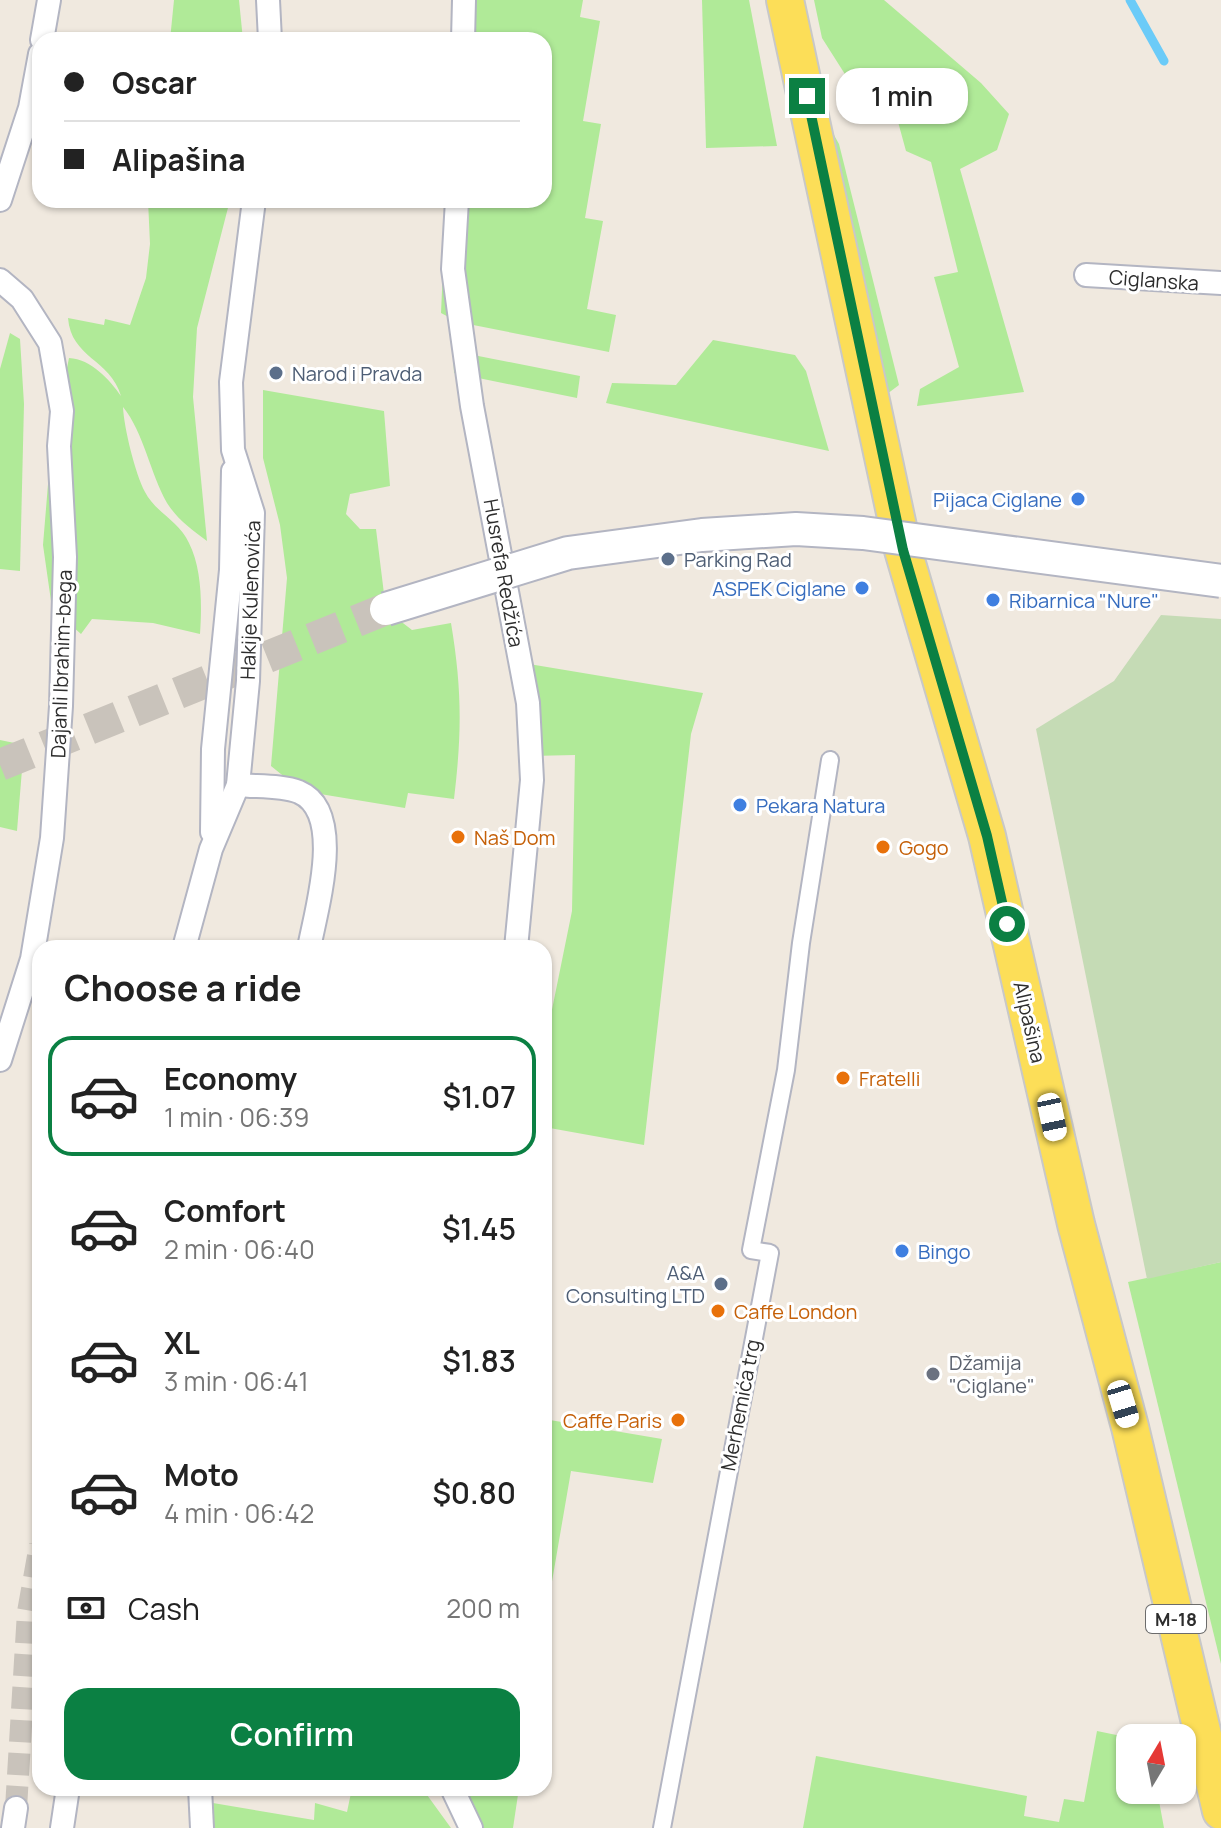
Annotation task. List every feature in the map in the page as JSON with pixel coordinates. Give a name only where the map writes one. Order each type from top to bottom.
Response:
[{"type":"main road","name":"Alipašina","points":[[785,0],[903,550],[987,836],[1076,1224],[1130,1427],[1221,1811]]},
{"type":"main road","points":[[386,609],[568,553],[702,535],[796,529],[879,534],[1221,581]]},
{"type":"street","points":[[43,32],[49,0]]},
{"type":"street","points":[[268,0],[270,32]]},
{"type":"street","points":[[463,32],[464,0]]},
{"type":"street","points":[[0,200],[32,97]]},
{"type":"street","name":"Hakije Kulenovića","points":[[186,940],[211,849],[238,785],[248,681],[253,513],[233,450],[231,382],[253,208]]},
{"type":"street","name":"Husrefa Redžića","points":[[457,208],[453,269],[472,406],[528,703],[532,780],[517,940]]},
{"type":"street","name":"Ciglanska","points":[[1086,275],[1221,283]]},
{"type":"street","name":"Dajanli Ibrahim-bega","points":[[0,280],[22,299],[50,343],[62,411],[59,446],[65,557],[61,706],[52,838],[35,940]]},
{"type":"street","points":[[211,849],[213,749],[231,570],[233,450]]},
{"type":"street","name":"Merhemića trg","points":[[662,1828],[770,1253],[751,1250],[786,1070],[801,943],[830,760]]},
{"type":"street","points":[[238,785],[301,793],[318,806],[324,826],[325,858],[310,940]]},
{"type":"street","name":"Dajanli Ibrahim-bega","points":[[0,1060],[32,959]]},
{"type":"street","points":[[62,1828],[67,1796]]},
{"type":"street","points":[[200,1796],[202,1828]]},
{"type":"street","points":[[456,1796],[471,1828]]},
{"type":"green space","points":[[174,0],[239,0],[242,32],[171,32]]},
{"type":"green space","points":[[456,0],[583,0],[580,17],[600,21],[583,121],[601,124],[585,218],[603,221],[587,309],[616,315],[609,352],[458,322],[441,313],[446,208],[552,208],[552,32],[454,32]]},
{"type":"green space","points":[[702,0],[749,0],[777,146],[706,148]]},
{"type":"green space","points":[[814,0],[884,0],[981,83],[1009,114],[997,150],[960,169],[1024,392],[917,406],[920,389],[959,367],[934,277],[958,272],[931,162],[906,151],[889,89],[855,90],[822,38]]},
{"type":"green space","points":[[815,101],[839,144],[899,385],[887,394]]},
{"type":"green space","points":[[148,208],[228,208],[197,328],[193,397],[207,541],[180,519],[167,503],[136,429],[123,407],[137,474],[145,492],[185,535],[193,553],[200,587],[200,634],[153,623],[92,619],[81,634],[52,608],[43,545],[51,448],[69,358],[92,366],[106,377],[121,396],[108,374],[76,342],[68,318],[104,325],[105,319],[130,325],[146,278],[150,244]]},
{"type":"green space","points":[[10,333],[20,339],[24,404],[20,571],[0,569],[0,369]]},
{"type":"green space","points":[[713,340],[795,355],[806,371],[829,451],[606,403],[612,383],[676,385]]},
{"type":"green space","points":[[453,351],[580,376],[577,398],[454,373]]},
{"type":"green space","points":[[263,390],[384,411],[390,486],[350,494],[346,514],[360,529],[376,529],[386,610],[412,630],[451,623],[460,711],[454,799],[408,793],[405,808],[302,791],[271,766],[287,578],[280,525],[263,458]]},
{"type":"green space","points":[[1161,615],[1221,619],[1221,1262],[1147,1279],[1036,729],[1114,681]]},
{"type":"green space","points":[[517,662],[703,693],[691,734],[644,1145],[552,1128],[552,1010],[572,911],[575,755],[531,756]]},
{"type":"green space","points":[[0,740],[24,745],[17,831],[0,827]]},
{"type":"green space","points":[[1221,1262],[1221,1664],[1128,1282]]},
{"type":"green space","points":[[552,1420],[662,1439],[653,1483],[571,1471],[552,1581]]},
{"type":"green space","points":[[1097,1731],[1116,1735],[1116,1804],[1160,1804],[1164,1828],[803,1828],[816,1756],[1027,1796],[1024,1816],[1059,1822],[1064,1799],[1084,1802]]},
{"type":"green space","points":[[350,1796],[428,1796],[451,1828],[210,1828],[207,1802],[314,1820],[315,1803],[347,1812]]},
{"type":"green space","points":[[456,1796],[518,1796],[513,1828],[472,1828]]},
{"type":"waterway","points":[[1130,0],[1164,61]]},
{"type":"tunnel","points":[[0,765],[386,609]]},
{"type":"tunnel","points":[[16,1808],[32,1590]]},
{"type":"place","name":"Narod i Pravda","points":[[276,373]]},
{"type":"place","name":"Pijaca Ciglane","points":[[1078,499]]},
{"type":"place","name":"Parking Rad","points":[[668,559]]},
{"type":"place","name":"ASPEK Ciglane","points":[[862,588]]},
{"type":"place","name":"Ribarnica \"Nure\"","points":[[993,600]]},
{"type":"place","name":"Pekara Natura","points":[[740,805]]},
{"type":"place","name":"Naš Dom","points":[[458,837]]},
{"type":"place","name":"Gogo","points":[[883,847]]},
{"type":"place","name":"Fratelli","points":[[843,1078]]},
{"type":"place","name":"Bingo","points":[[902,1251]]},
{"type":"place","name":"A&A Consulting LTD","points":[[721,1284]]},
{"type":"place","name":"Caffe London","points":[[718,1311]]},
{"type":"place","name":"Džamija \"Ciglane\"","points":[[933,1374]]},
{"type":"place","name":"Caffe Paris","points":[[678,1420]]},
{"type":"route","points":[[807,96],[903,550],[987,836],[1007,924]]}]
